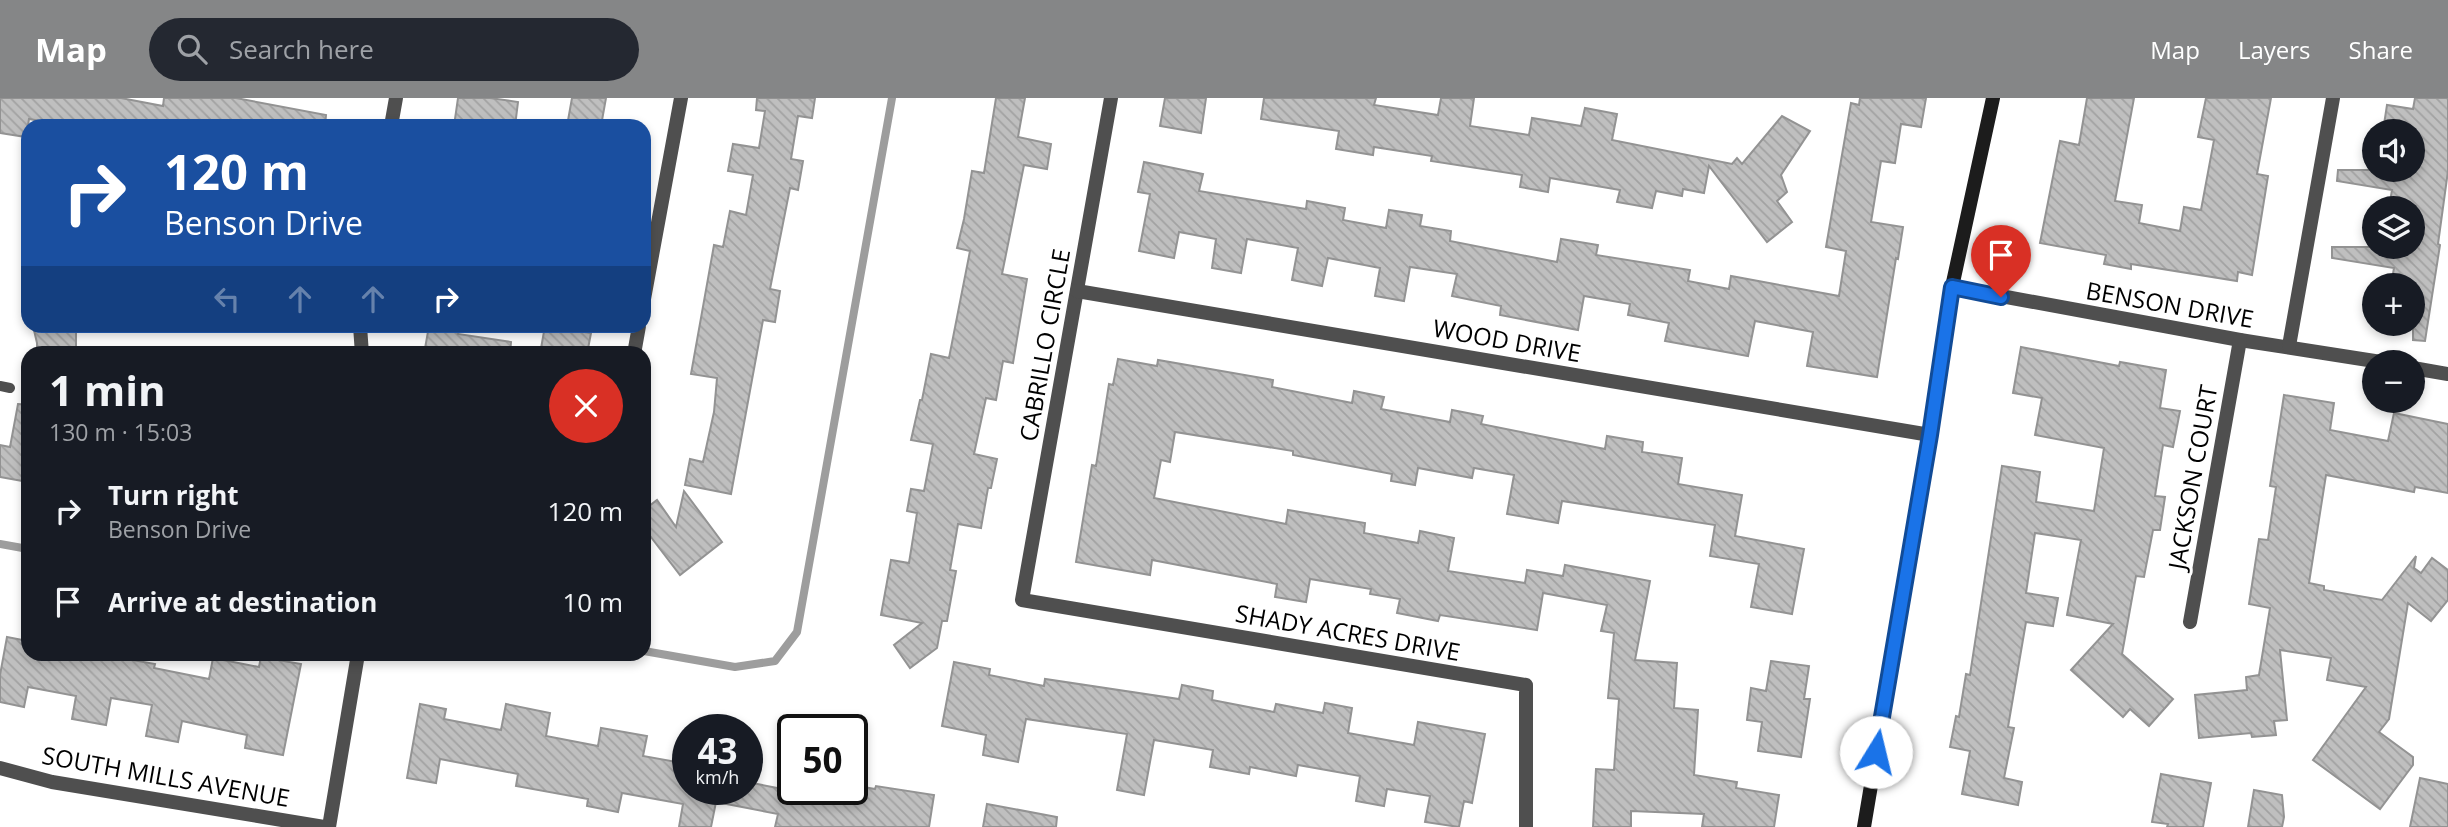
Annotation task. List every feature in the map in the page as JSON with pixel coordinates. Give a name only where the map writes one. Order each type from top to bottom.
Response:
[{"type":"main road","points":[[1864,827],[1952,287],[1993,98]]},
{"type":"street","points":[[392,119],[397,98]]},
{"type":"street","points":[[651,261],[681,98]]},
{"type":"street","name":"CABRILLO CIRCLE","points":[[1022,600],[1111,98]]},
{"type":"street","points":[[2289,346],[2333,98]]},
{"type":"street","name":"BENSON DRIVE","points":[[1952,287],[2240,340],[2362,359]]},
{"type":"street","name":"WOOD DRIVE","points":[[1077,290],[1930,435]]},
{"type":"street","name":"JACKSON COURT","points":[[2190,622],[2240,340]]},
{"type":"street","points":[[2425,370],[2448,374]]},
{"type":"street","name":"SHADY ACRES DRIVE","points":[[1022,600],[1527,685],[1526,827]]},
{"type":"street","points":[[326,827],[357,661]]},
{"type":"street","name":"SOUTH MILLS AVENUE","points":[[0,768],[52,782],[326,827]]},
{"type":"building","points":[[0,98],[121,98],[163,106],[164,98],[236,98],[326,115],[326,119],[21,119],[21,136],[0,133]]},
{"type":"building","points":[[458,98],[490,98],[518,102],[516,119],[455,119]]},
{"type":"building","points":[[572,98],[606,98],[602,119],[568,119]]},
{"type":"building","points":[[757,98],[815,98],[812,118],[798,116],[791,159],[803,161],[798,190],[790,188],[770,289],[780,291],[775,322],[763,320],[731,494],[685,485],[690,459],[703,462],[714,412],[717,378],[691,374],[714,245],[723,247],[730,211],[746,215],[753,175],[728,171],[733,144],[759,148],[765,111],[756,110]]},
{"type":"building","points":[[996,98],[1025,98],[1018,137],[1051,144],[1047,169],[1024,165],[1002,274],[1027,279],[1013,363],[1003,361],[996,400],[986,398],[974,454],[997,459],[991,488],[988,488],[981,528],[958,524],[950,570],[956,571],[947,621],[942,621],[937,648],[910,668],[894,645],[922,623],[881,615],[891,560],[909,563],[917,513],[907,511],[911,489],[924,491],[933,444],[911,440],[931,354],[949,358],[970,251],[957,248],[972,171],[984,173]]},
{"type":"building","points":[[1165,98],[1206,98],[1201,133],[1160,126]]},
{"type":"building","points":[[1264,98],[1376,98],[1374,105],[1438,115],[1441,98],[1474,98],[1470,126],[1529,135],[1532,118],[1581,126],[1585,108],[1617,114],[1612,140],[1732,164],[1737,158],[1742,164],[1782,116],[1810,131],[1781,175],[1787,192],[1777,201],[1792,222],[1767,242],[1709,166],[1704,193],[1683,189],[1682,196],[1656,191],[1652,208],[1617,202],[1620,190],[1550,178],[1548,192],[1520,187],[1522,175],[1431,161],[1432,156],[1374,147],[1373,155],[1336,149],[1339,131],[1261,119]]},
{"type":"building","points":[[1860,98],[1926,98],[1921,127],[1901,124],[1895,163],[1881,161],[1871,222],[1903,227],[1877,377],[1807,366],[1813,332],[1755,321],[1748,356],[1665,341],[1669,323],[1628,315],[1630,304],[1584,296],[1578,330],[1500,315],[1501,306],[1452,296],[1457,274],[1410,267],[1404,301],[1375,296],[1380,268],[1328,258],[1322,286],[1292,280],[1298,248],[1247,239],[1241,273],[1212,268],[1216,239],[1179,232],[1174,258],[1139,251],[1150,194],[1138,192],[1144,162],[1203,174],[1199,191],[1306,209],[1307,201],[1345,208],[1343,220],[1386,228],[1389,210],[1422,215],[1420,226],[1451,231],[1450,241],[1557,262],[1561,239],[1598,245],[1596,255],[1690,270],[1688,281],[1729,289],[1731,276],[1839,296],[1846,251],[1826,247],[1851,103],[1859,105]]},
{"type":"building","points":[[2087,98],[2134,98],[2115,201],[2142,205],[2139,223],[2180,231],[2184,207],[2201,210],[2214,140],[2198,137],[2206,98],[2271,98],[2257,174],[2268,176],[2252,275],[2238,272],[2237,281],[2131,264],[2131,269],[2104,264],[2106,255],[2040,243],[2060,141],[2079,145]]},
{"type":"building","points":[[2415,98],[2448,98],[2448,171],[2425,341],[2413,340],[2413,336],[2425,336],[2425,273],[2393,273],[2394,268],[2332,258],[2332,247],[2362,247],[2362,259],[2425,259],[2425,196],[2391,196],[2392,190],[2337,181],[2338,170],[2362,170],[2362,182],[2425,182],[2425,119],[2385,119],[2387,105],[2413,109]]},
{"type":"building","points":[[35,333],[76,333],[76,346],[37,346]]},
{"type":"building","points":[[428,333],[458,333],[511,342],[511,346],[425,346]]},
{"type":"building","points":[[544,333],[591,333],[589,346],[541,346]]},
{"type":"building","points":[[2021,347],[2119,366],[2120,362],[2166,370],[2160,408],[2180,411],[2173,447],[2163,445],[2155,496],[2165,497],[2160,530],[2153,530],[2144,577],[2136,576],[2122,654],[2173,699],[2149,726],[2130,709],[2123,717],[2071,670],[2113,624],[2067,615],[2081,540],[2035,533],[2026,593],[2058,598],[2053,626],[2026,622],[2008,727],[2014,728],[2004,778],[2022,782],[2018,805],[1962,794],[1970,751],[1950,747],[1956,716],[1959,717],[1966,674],[1970,675],[2002,466],[2040,472],[2036,502],[2094,511],[2104,448],[2035,435],[2042,398],[2013,393]]},
{"type":"building","points":[[1118,359],[1157,366],[1158,360],[1273,380],[1272,387],[1352,403],[1354,391],[1384,397],[1381,409],[1450,422],[1452,410],[1483,416],[1481,424],[1605,449],[1607,436],[1643,442],[1642,452],[1682,458],[1678,484],[1742,495],[1735,536],[1804,549],[1792,614],[1751,607],[1759,564],[1710,556],[1715,525],[1562,501],[1558,523],[1507,514],[1514,475],[1474,468],[1472,478],[1418,468],[1415,485],[1391,481],[1392,474],[1293,455],[1293,451],[1175,432],[1170,462],[1161,460],[1154,498],[1286,524],[1288,510],[1365,523],[1364,533],[1418,543],[1420,531],[1454,538],[1448,571],[1525,583],[1527,570],[1563,576],[1565,565],[1650,581],[1635,660],[1677,663],[1674,708],[1698,710],[1694,775],[1737,782],[1736,788],[1779,795],[1774,827],[1702,827],[1704,814],[1631,811],[1631,827],[1593,827],[1596,769],[1614,770],[1619,699],[1608,698],[1614,633],[1601,631],[1607,605],[1543,593],[1537,630],[1440,615],[1438,621],[1397,613],[1400,599],[1370,594],[1371,589],[1310,579],[1306,602],[1275,597],[1277,584],[1152,560],[1150,575],[1076,562],[1092,465],[1096,466],[1109,384],[1113,385]]},
{"type":"building","points":[[2284,395],[2334,403],[2330,430],[2388,441],[2394,413],[2448,424],[2448,493],[2415,487],[2414,492],[2326,475],[2309,583],[2324,586],[2324,590],[2382,600],[2416,556],[2414,568],[2421,573],[2432,558],[2448,570],[2448,600],[2431,621],[2408,603],[2389,719],[2379,732],[2413,757],[2413,765],[2380,809],[2313,760],[2366,687],[2327,680],[2331,658],[2280,650],[2287,720],[2274,721],[2276,735],[2252,737],[2251,733],[2199,738],[2195,695],[2247,690],[2246,677],[2259,675],[2270,608],[2249,604],[2259,539],[2268,540],[2276,487],[2270,486]]},
{"type":"building","points":[[18,404],[21,404],[21,481],[0,477],[0,445],[10,447]]},
{"type":"building","points":[[684,491],[722,542],[680,575],[651,537],[651,505],[657,500],[676,527]]},
{"type":"building","points":[[7,637],[21,640],[21,661],[138,661],[155,664],[154,668],[209,679],[212,661],[259,667],[260,661],[301,664],[283,755],[245,748],[247,735],[182,721],[178,742],[146,736],[152,705],[111,698],[106,725],[72,719],[76,696],[28,687],[24,707],[0,702],[0,675]]},
{"type":"building","points":[[1771,661],[1809,666],[1804,699],[1810,699],[1801,757],[1758,751],[1762,722],[1747,720],[1751,688],[1766,691]]},
{"type":"building","points":[[954,662],[990,669],[989,675],[1044,686],[1045,679],[1179,699],[1182,685],[1213,691],[1212,700],[1274,712],[1276,704],[1323,713],[1325,703],[1352,708],[1348,733],[1414,745],[1418,722],[1485,734],[1472,803],[1464,801],[1459,827],[1425,822],[1430,796],[1387,789],[1384,806],[1356,801],[1360,776],[1298,765],[1296,776],[1250,767],[1249,774],[1210,767],[1213,750],[1154,740],[1144,795],[1117,790],[1127,734],[1026,719],[1018,762],[983,755],[986,735],[942,726]]},
{"type":"building","points":[[420,704],[446,709],[444,719],[501,730],[506,704],[550,713],[546,736],[598,746],[601,728],[647,736],[643,756],[672,761],[672,802],[622,793],[618,812],[587,806],[588,799],[516,786],[518,774],[440,759],[436,783],[407,778]]},
{"type":"building","points":[[2161,774],[2211,783],[2203,827],[2167,827],[2168,824],[2152,822]]},
{"type":"building","points":[[2420,778],[2448,784],[2448,827],[2410,827]]},
{"type":"building","points":[[763,785],[777,788],[777,805],[868,805],[868,788],[875,789],[876,786],[934,795],[929,827],[775,827],[778,814],[732,805],[763,805]]},
{"type":"building","points":[[2254,790],[2282,795],[2282,827],[2248,827]]},
{"type":"building","points":[[987,804],[1057,817],[1056,827],[983,827]]},
{"type":"building","points":[[683,805],[715,805],[711,827],[679,827]]},
{"type":"waterway","points":[[651,652],[735,667],[775,661],[797,632],[892,98]]},
{"type":"waterway","points":[[0,544],[21,548]]},
{"type":"route","points":[[1876,752],[1930,435],[1952,287],[2001,297]]}]
